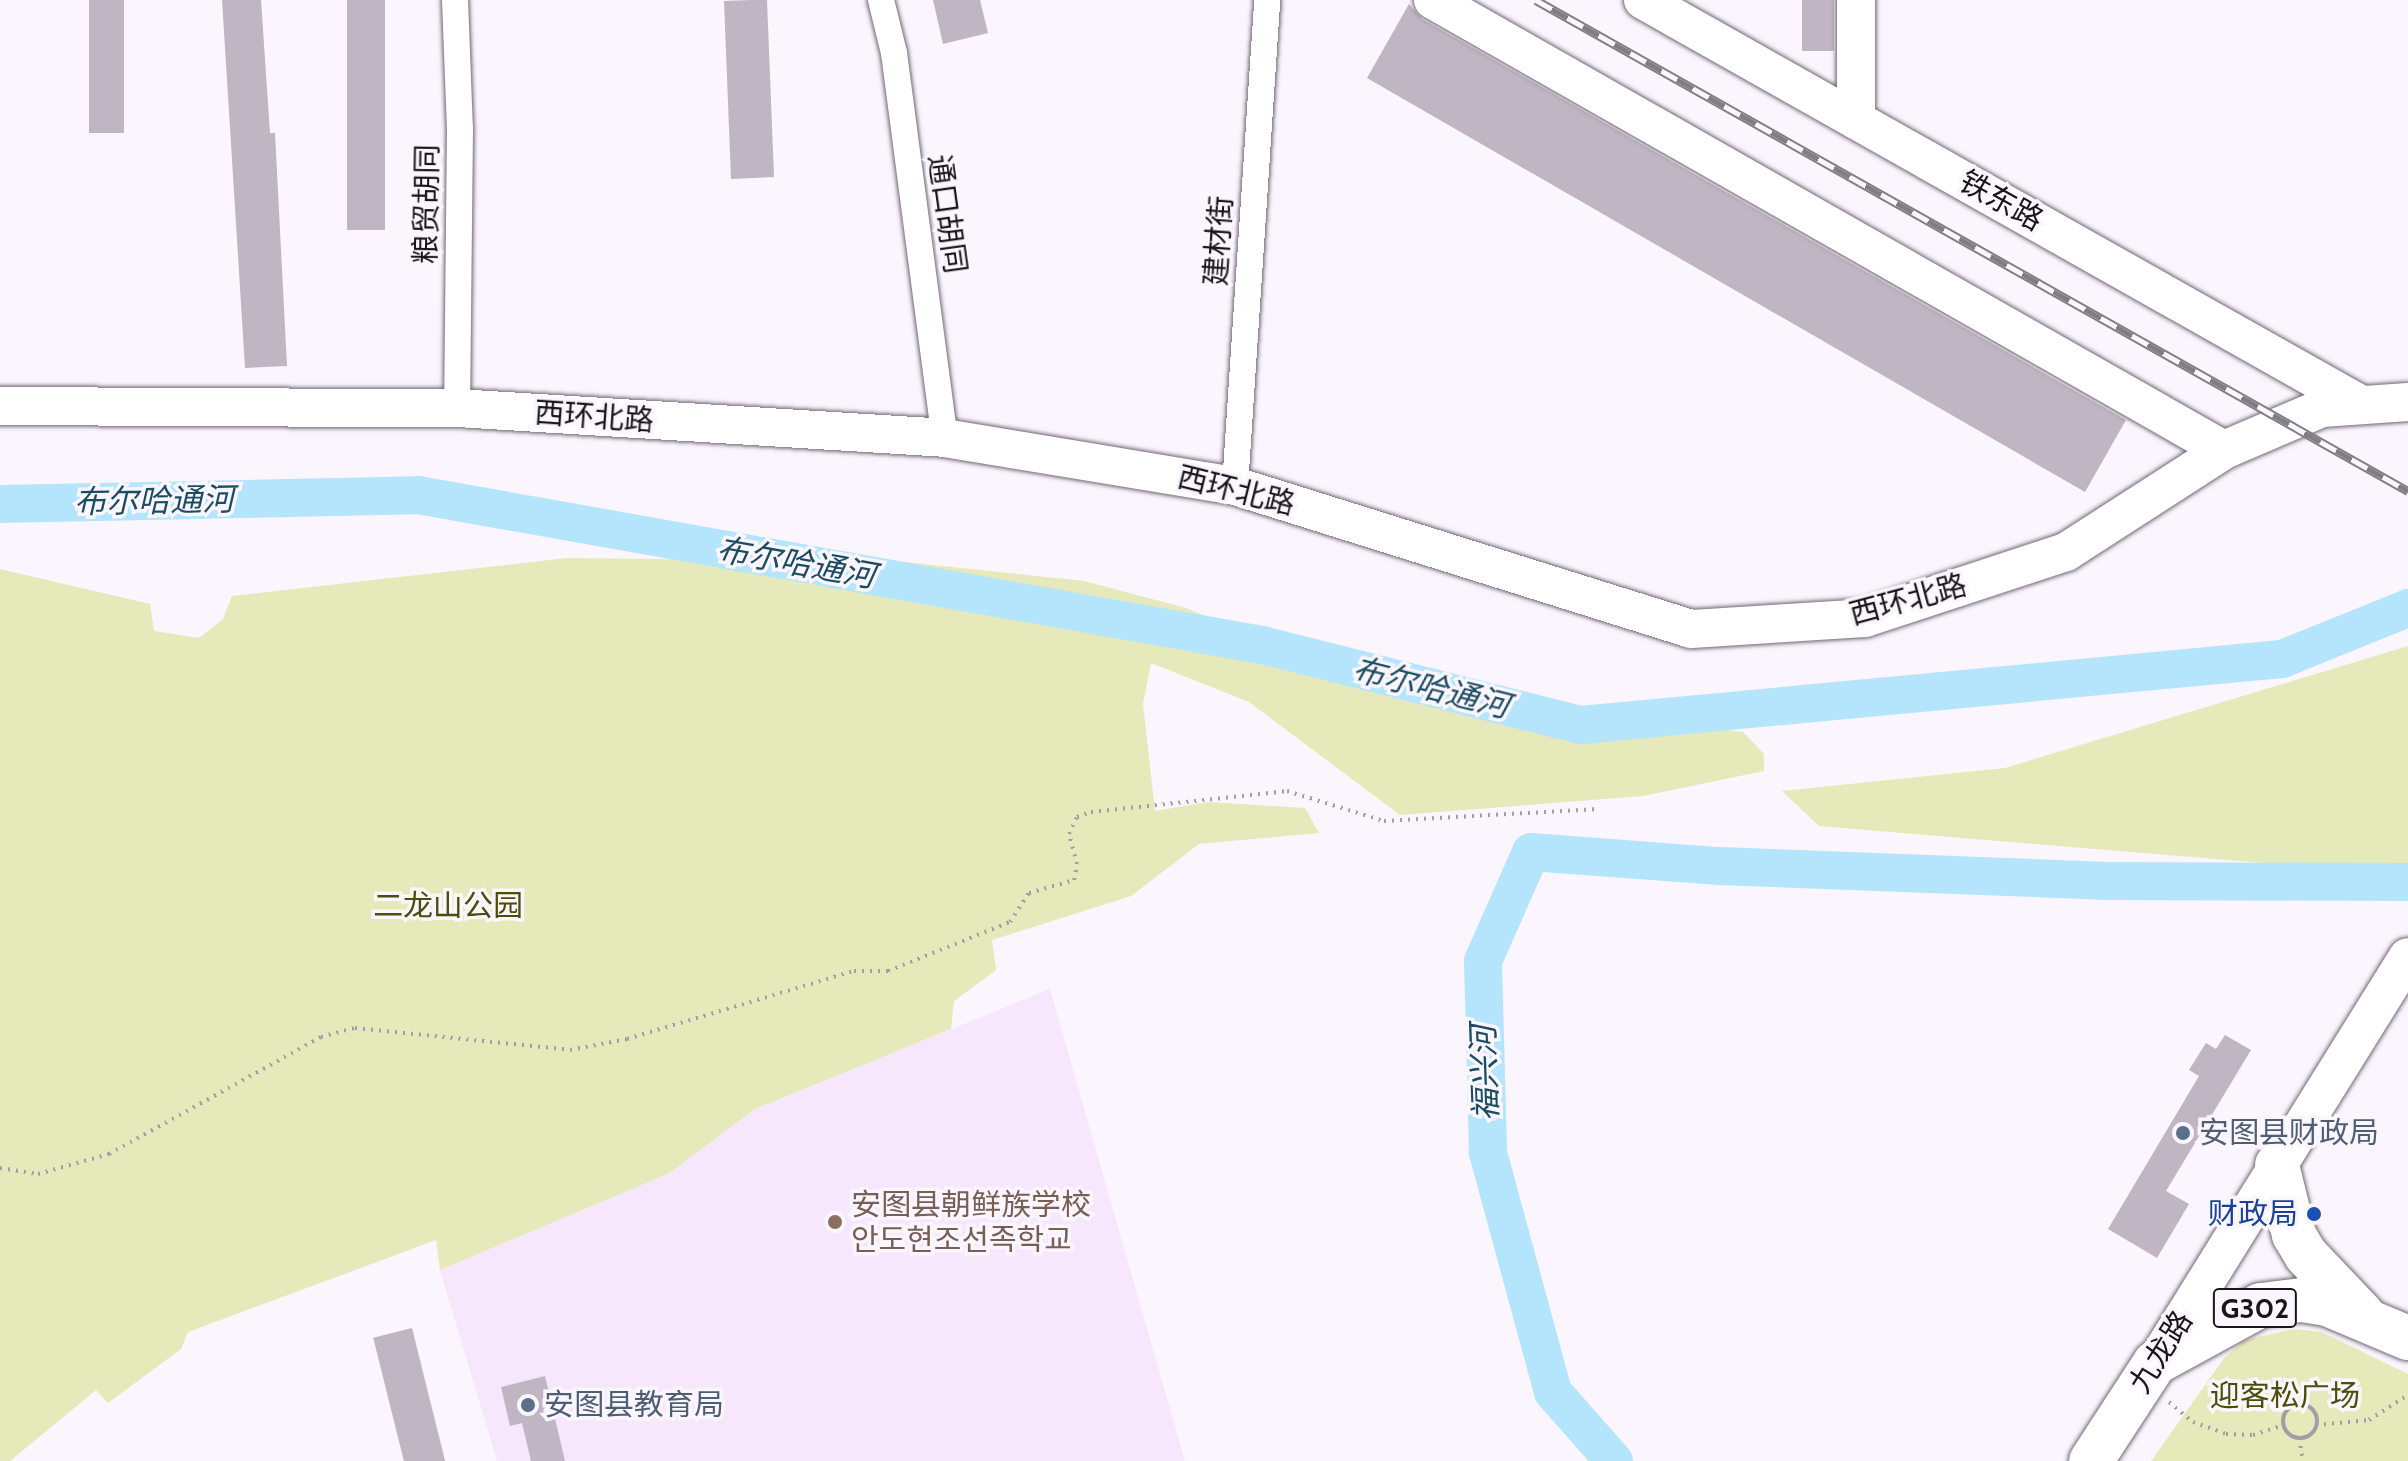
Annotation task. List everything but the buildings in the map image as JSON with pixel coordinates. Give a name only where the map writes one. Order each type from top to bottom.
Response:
[{"type":"highway","points":[[2277,1165],[2294,1235],[2306,1255],[2367,1318]]},
{"type":"highway","name":"G302","points":[[2149,1371],[2261,1305],[2302,1300],[2367,1318],[2408,1338]]},
{"type":"highway","name":"九龙路","points":[[2104,1451],[2149,1371]]},
{"type":"street","name":"粮贸胡同","points":[[455,0],[460,128],[457,408]]},
{"type":"street","name":"通口胡同","points":[[881,0],[894,53],[945,438]]},
{"type":"street","name":"建材街","points":[[1235,486],[1267,0]]},
{"type":"street","points":[[1433,0],[2224,450]]},
{"type":"street","name":"铁东路","points":[[1643,0],[2358,403]]},
{"type":"street","points":[[1856,0],[1856,120]]},
{"type":"street","name":"西环北路","points":[[0,406],[457,408],[945,438],[1235,486],[1691,629],[1865,618],[2066,552],[2224,450],[2322,408],[2358,403],[2408,402]]},
{"type":"street","name":"九龙路","points":[[2149,1371],[2408,957]]},
{"type":"path","points":[[0,1168],[38,1174],[109,1154],[321,1037],[355,1028],[570,1050],[627,1039],[854,971],[888,971],[1010,922],[1029,893],[1074,880],[1077,864],[1069,834],[1077,817],[1091,812],[1287,791],[1384,821],[1598,809]]},
{"type":"path","points":[[2149,1371],[2187,1418],[2213,1431],[2253,1435],[2283,1425]]},
{"type":"path","points":[[2299,1438],[2316,1425],[2369,1420],[2408,1395]]},
{"type":"path","points":[[2283,1425],[2287,1410],[2302,1405],[2315,1415],[2316,1425]]},
{"type":"path","points":[[2283,1425],[2299,1438],[2303,1461]]},
{"type":"shaded area","name":"安图县朝鲜族学校 안도현조선족학교","points":[[1050,989],[1185,1461],[497,1461],[440,1270],[668,1174],[755,1109]]},
{"type":"green space","name":"二龙山公园","points":[[567,558],[905,562],[1084,581],[1186,608],[1388,693],[1743,732],[1764,754],[1764,771],[1643,796],[1400,815],[1249,702],[1151,663],[1143,704],[1155,811],[1208,802],[1305,808],[1319,833],[1199,844],[1131,896],[992,940],[996,970],[954,1001],[951,1029],[755,1109],[668,1174],[440,1270],[436,1240],[188,1332],[181,1349],[108,1403],[96,1390],[10,1461],[0,1461],[0,569],[150,604],[154,631],[199,638],[223,619],[232,596]]},
{"type":"green space","points":[[2408,646],[2408,875],[1819,826],[1782,791],[2005,768]]},
{"type":"green space","name":"迎客松广场","points":[[2294,1329],[2322,1332],[2408,1374],[2408,1461],[2151,1461],[2225,1357],[2245,1340]]},
{"type":"waterway","name":"布尔哈通河","points":[[0,504],[418,495],[1262,645],[1581,725],[2282,659],[2408,608]]},
{"type":"waterway","name":"福兴河","points":[[1614,1461],[1553,1392],[1488,1152],[1483,961],[1531,852],[1719,866],[2107,881],[2408,882]]},
{"type":"railway","points":[[1536,0],[2408,491]]},
{"type":"place","name":"安图县财政局","points":[[2183,1133]]},
{"type":"place","name":"财政局","points":[[2314,1214]]},
{"type":"place","name":"安图县朝鲜族学校 안도현조선족학교","points":[[835,1222]]},
{"type":"place","name":"安图县教育局","points":[[528,1405]]}]
